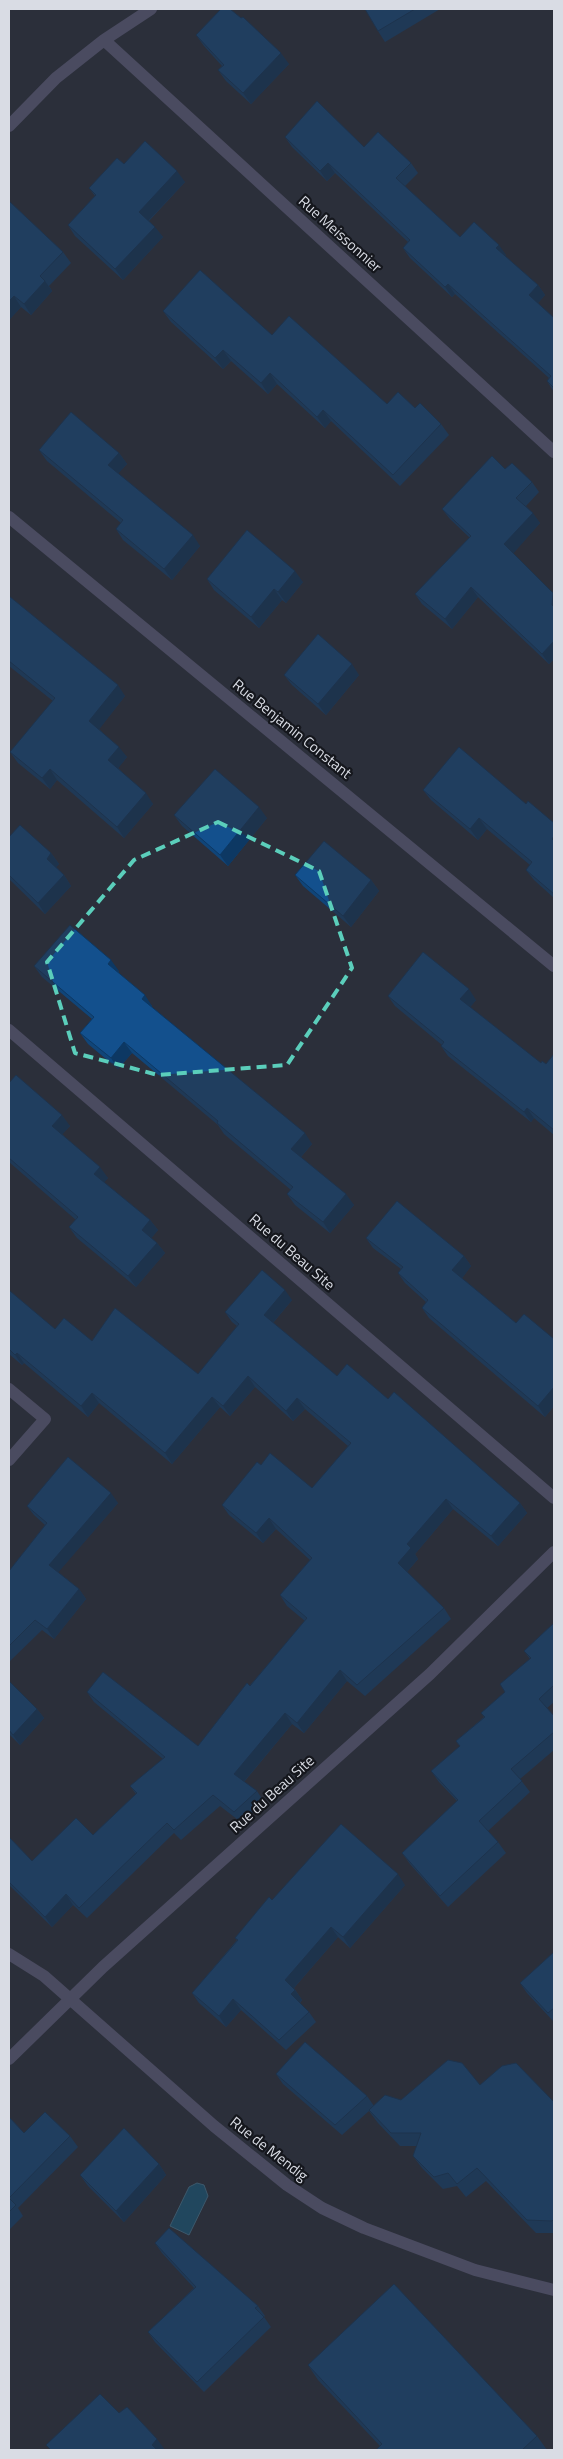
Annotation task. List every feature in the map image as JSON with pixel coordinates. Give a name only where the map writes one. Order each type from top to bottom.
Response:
[{"type":"street","points":[[9,126],[56,78],[104,40],[151,9]]},
{"type":"street","name":"Rue Meissonnier","points":[[104,40],[554,452]]},
{"type":"street","name":"Rue Benjamin Constant","points":[[9,517],[554,966]]},
{"type":"street","name":"Rue du Beau Site","points":[[9,1030],[554,1498]]},
{"type":"street","points":[[9,1389],[46,1419],[9,1460]]},
{"type":"street","name":"Rue du Beau Site","points":[[9,2059],[72,2000],[103,1967],[430,1674],[554,1552]]},
{"type":"street","name":"Rue de Mendig","points":[[9,1954],[44,1976],[214,2126],[287,2185],[322,2208],[364,2228],[474,2270],[554,2290]]},
{"type":"highlighted area","points":[[218,822],[319,871],[352,968],[287,1065],[158,1075],[75,1053],[47,962],[134,860]]},
{"type":"water","points":[[197,2183],[204,2185],[208,2196],[189,2235],[170,2226],[189,2187]]},
{"type":"building","points":[[221,9],[230,9],[241,18],[243,17],[281,53],[243,93],[218,70],[224,65],[196,35]]},
{"type":"building","points":[[365,9],[415,9],[378,31]]},
{"type":"building","points":[[317,101],[364,147],[378,132],[411,163],[396,178],[460,237],[474,222],[499,245],[496,248],[538,285],[529,295],[554,318],[554,388],[547,381],[551,376],[448,284],[445,287],[403,248],[410,240],[328,163],[320,171],[285,137]]},
{"type":"building","points":[[145,141],[177,171],[139,212],[155,227],[115,269],[68,225],[96,195],[89,188],[117,158],[124,164]]},
{"type":"building","points":[[9,201],[63,252],[40,276],[45,281],[24,304],[14,296],[9,301]]},
{"type":"building","points":[[200,270],[272,335],[289,316],[387,404],[398,392],[415,408],[420,403],[441,424],[393,475],[323,410],[317,417],[270,373],[261,383],[223,350],[215,358],[163,311]]},
{"type":"building","points":[[71,412],[119,453],[108,465],[193,535],[164,569],[116,529],[123,520],[39,450]]},
{"type":"building","points":[[492,456],[505,469],[512,463],[532,482],[516,498],[533,513],[504,544],[553,593],[554,641],[542,654],[471,587],[445,619],[415,594],[471,536],[442,509]]},
{"type":"building","points":[[247,530],[295,571],[278,592],[274,589],[251,617],[207,579]]},
{"type":"building","points":[[9,596],[118,685],[89,721],[119,747],[108,760],[146,793],[117,827],[50,769],[42,778],[10,752],[55,698],[9,661]]},
{"type":"building","points":[[318,634],[352,664],[318,704],[284,675]]},
{"type":"building","points":[[459,747],[526,804],[528,801],[554,823],[554,836],[552,839],[554,841],[554,894],[526,870],[532,862],[479,818],[470,829],[423,790]]},
{"type":"building","points":[[215,769],[259,807],[220,855],[174,815]]},
{"type":"building","points":[[20,825],[51,853],[47,859],[64,875],[38,903],[9,875],[9,837]]},
{"type":"building","points":[[324,841],[371,880],[343,916],[295,875]]},
{"type":"building","points":[[70,925],[111,960],[108,964],[145,995],[142,999],[305,1133],[291,1149],[346,1194],[323,1222],[287,1194],[293,1187],[124,1042],[111,1058],[80,1033],[94,1017],[34,966]]},
{"type":"building","points":[[423,952],[469,989],[460,999],[541,1063],[542,1061],[546,1064],[554,1054],[554,1130],[527,1108],[524,1112],[441,1046],[444,1042],[388,996]]},
{"type":"building","points":[[16,1075],[62,1115],[52,1126],[100,1167],[94,1174],[150,1220],[142,1230],[157,1243],[128,1276],[69,1227],[78,1217],[9,1158],[9,1083]]},
{"type":"building","points":[[397,1201],[464,1256],[452,1270],[516,1323],[524,1314],[554,1339],[554,1387],[538,1406],[422,1308],[428,1300],[398,1273],[403,1267],[366,1238]]},
{"type":"building","points":[[262,1270],[285,1290],[264,1315],[337,1376],[347,1364],[388,1399],[394,1392],[520,1503],[491,1536],[446,1499],[407,1544],[411,1548],[398,1563],[444,1608],[357,1685],[340,1670],[297,1723],[285,1713],[234,1774],[257,1791],[234,1812],[213,1795],[174,1830],[167,1823],[79,1908],[66,1894],[45,1917],[9,1882],[9,1837],[32,1861],[76,1818],[93,1835],[137,1793],[130,1786],[165,1757],[87,1692],[103,1672],[198,1746],[247,1683],[250,1686],[307,1618],[280,1595],[312,1558],[269,1518],[256,1533],[222,1505],[257,1462],[261,1465],[270,1453],[312,1488],[351,1443],[297,1398],[286,1411],[248,1376],[223,1406],[212,1397],[165,1453],[92,1393],[81,1406],[17,1353],[15,1355],[9,1349],[9,1292],[55,1329],[64,1318],[92,1341],[115,1308],[198,1374],[239,1324],[225,1312]]},
{"type":"building","points":[[68,1457],[111,1493],[49,1565],[79,1589],[47,1629],[35,1620],[9,1646],[9,1571],[47,1523],[27,1506]]},
{"type":"building","points":[[554,1623],[554,1685],[539,1699],[554,1716],[554,1732],[511,1769],[522,1781],[479,1821],[498,1842],[440,1896],[402,1853],[458,1800],[431,1771],[460,1746],[456,1741],[485,1717],[481,1713],[505,1692],[500,1684],[531,1658],[524,1651]]},
{"type":"building","points":[[9,1681],[37,1709],[13,1735],[9,1730]]},
{"type":"building","points":[[341,1824],[398,1874],[343,1937],[331,1927],[285,1980],[295,1990],[291,1994],[309,2012],[279,2040],[233,1999],[219,2016],[192,1993],[238,1940],[235,1938],[269,1897],[272,1900]]},
{"type":"building","points":[[554,1952],[554,2008],[548,2013],[520,1983]]},
{"type":"building","points":[[305,2042],[367,2096],[335,2125],[276,2074]]},
{"type":"building","points":[[448,2060],[462,2063],[480,2085],[502,2066],[516,2063],[554,2102],[554,2219],[552,2221],[527,2220],[477,2168],[457,2184],[448,2173],[434,2177],[413,2156],[421,2133],[391,2133],[369,2110],[385,2095],[401,2100]]},
{"type":"building","points":[[45,2112],[70,2136],[9,2198],[9,2117],[24,2133]]},
{"type":"building","points":[[124,2128],[159,2164],[116,2211],[80,2175]]},
{"type":"building","points":[[9,2198],[16,2205],[9,2212]]},
{"type":"building","points":[[169,2228],[258,2306],[255,2308],[264,2317],[197,2382],[148,2332],[196,2287],[155,2243]]},
{"type":"building","points":[[394,2284],[537,2436],[522,2450],[376,2450],[382,2444],[308,2365]]},
{"type":"building","points":[[100,2394],[119,2413],[127,2407],[157,2439],[152,2445],[157,2450],[51,2450],[46,2445]]}]
